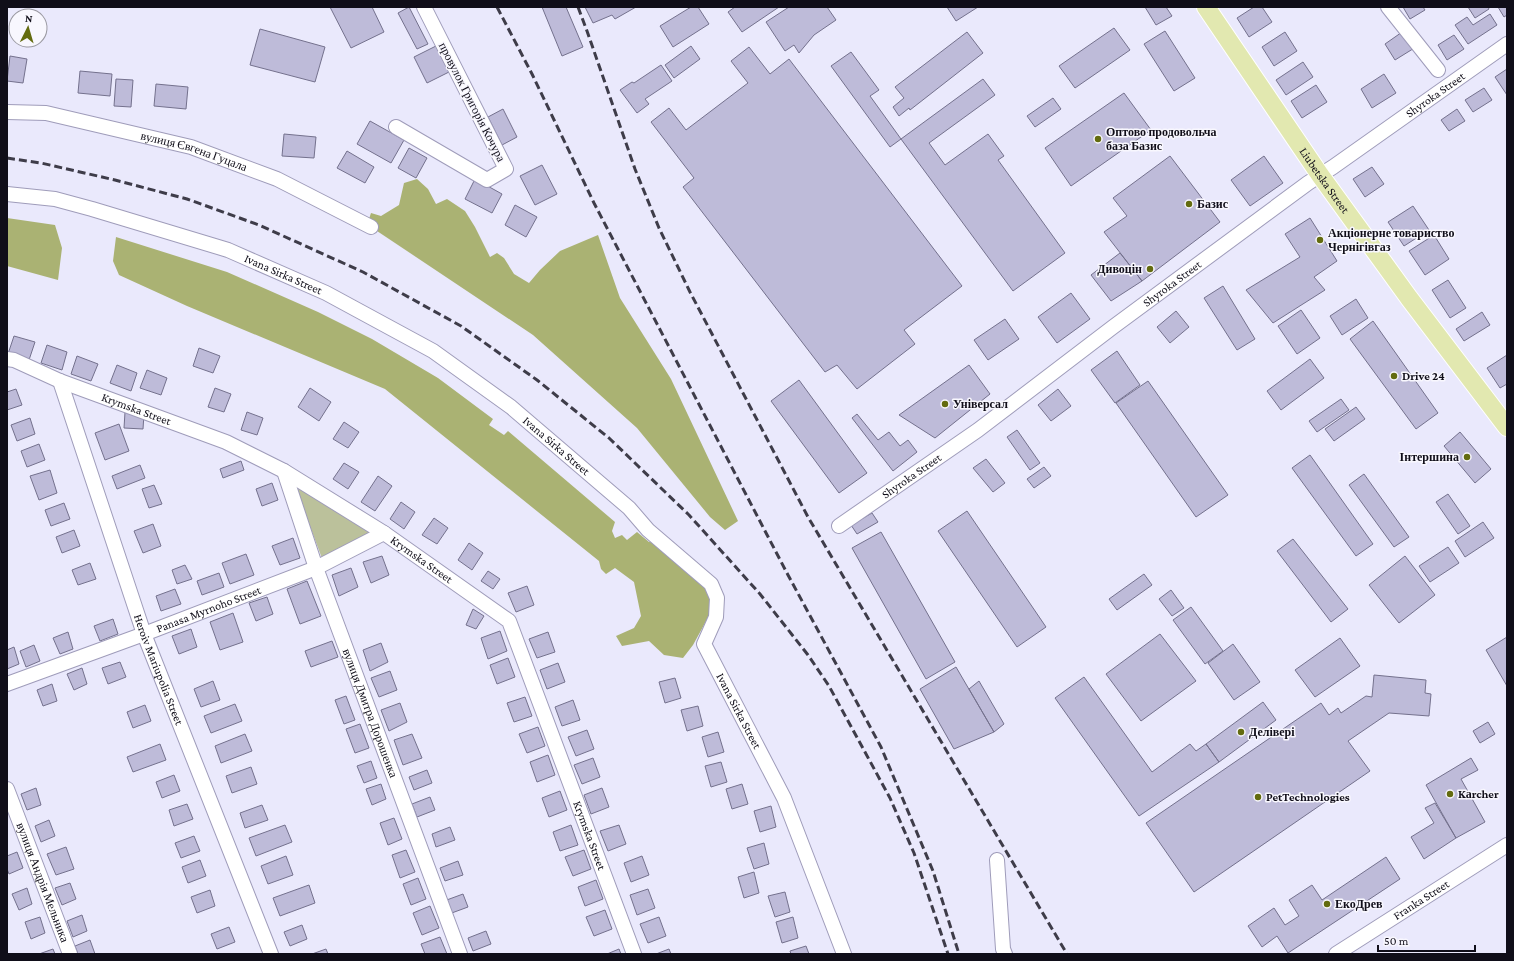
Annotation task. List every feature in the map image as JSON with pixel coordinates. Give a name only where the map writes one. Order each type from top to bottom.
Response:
[{"type":"main road","name":"Liubetska Street","points":[[1206,7],[1320,175],[1409,298],[1507,427]]},
{"type":"street","name":"провулок Григорія Кочура","points":[[396,127],[487,180],[506,169],[424,7]]},
{"type":"street","points":[[1388,7],[1438,70]]},
{"type":"street","name":"Shyroka Street","points":[[839,526],[978,430],[1113,327],[1320,175],[1507,44]]},
{"type":"street","name":"вулиця Євгена Гуцала","points":[[7,112],[46,113],[191,147],[277,179],[370,227]]},
{"type":"street","name":"Ivana Sirka Street","points":[[7,194],[55,199],[92,208],[228,250],[326,293],[440,356],[511,407],[629,508],[648,530],[711,584],[717,598],[716,617],[704,644],[784,798],[844,954]]},
{"type":"street","name":"Krymska Street","points":[[7,359],[14,360],[60,381],[226,442],[284,471],[384,534],[509,621],[634,954]]},
{"type":"street","name":"Heroiv Mariupolia Street","points":[[60,381],[144,634],[271,954]]},
{"type":"street","name":"вулиця Дмитра Дорошенка","points":[[284,471],[316,568],[460,954]]},
{"type":"street","name":"Panasa Myrnoho Street","points":[[7,684],[144,634],[316,568],[384,534]]},
{"type":"street","name":"вулиця Андрія Мельника","points":[[7,789],[70,954]]},
{"type":"street","name":"Franka Street","points":[[1336,954],[1507,845]]},
{"type":"street","points":[[997,860],[1003,949],[1005,954]]},
{"type":"green space","points":[[417,179],[428,189],[436,204],[447,199],[465,211],[490,257],[497,253],[504,258],[514,274],[529,283],[560,251],[598,235],[620,298],[671,379],[738,521],[725,530],[710,517],[637,428],[533,335],[371,227],[369,219],[371,213],[381,216],[399,205],[404,183]]},
{"type":"green space","points":[[7,218],[55,225],[62,248],[58,280],[7,266]]},
{"type":"green space","points":[[116,237],[227,272],[318,312],[372,339],[438,378],[493,419],[489,425],[504,435],[508,431],[615,522],[612,531],[615,538],[622,535],[627,540],[637,532],[649,542],[660,543],[699,579],[709,594],[710,614],[693,645],[683,658],[664,655],[649,641],[622,646],[616,636],[634,628],[641,616],[634,582],[615,568],[606,574],[601,569],[599,561],[385,389],[187,306],[119,275],[113,261]]},
{"type":"green space","points":[[296,489],[307,489],[374,532],[326,569]]},
{"type":"building","points":[[330,7],[372,7],[384,32],[351,48]]},
{"type":"building","points":[[409,7],[428,44],[417,49],[398,13]]},
{"type":"building","points":[[542,7],[566,7],[583,47],[562,56]]},
{"type":"building","points":[[585,7],[636,7],[615,19],[612,15],[593,23]]},
{"type":"building","points":[[691,7],[698,7],[709,24],[673,47],[660,26]]},
{"type":"building","points":[[735,7],[779,7],[742,32],[728,12]]},
{"type":"building","points":[[789,7],[827,7],[836,20],[814,35],[799,53],[794,45],[785,51],[766,22]]},
{"type":"building","points":[[947,7],[978,7],[956,21]]},
{"type":"building","points":[[1145,7],[1166,7],[1172,16],[1156,25]]},
{"type":"building","points":[[1254,7],[1262,7],[1272,22],[1249,37],[1237,18]]},
{"type":"building","points":[[1403,7],[1423,7],[1425,10],[1410,19]]},
{"type":"building","points":[[1468,7],[1488,7],[1489,9],[1475,18]]},
{"type":"building","points":[[1498,7],[1507,7],[1507,15],[1504,17]]},
{"type":"building","points":[[1490,14],[1497,25],[1468,44],[1455,25],[1467,17],[1473,25]]},
{"type":"building","points":[[1114,28],[1130,50],[1075,88],[1059,66]]},
{"type":"building","points":[[260,29],[325,47],[315,82],[250,65]]},
{"type":"building","points":[[1405,30],[1416,47],[1395,60],[1385,44]]},
{"type":"building","points":[[1165,31],[1195,78],[1174,91],[1144,44]]},
{"type":"building","points":[[967,32],[983,53],[910,110],[909,108],[899,116],[893,107],[904,98],[895,87]]},
{"type":"building","points":[[1285,32],[1297,51],[1274,66],[1262,47]]},
{"type":"building","points":[[1454,35],[1464,49],[1447,60],[1438,45]]},
{"type":"building","points":[[436,46],[449,72],[427,83],[414,57]]},
{"type":"building","points":[[691,46],[700,59],[674,78],[665,65]]},
{"type":"building","points":[[749,47],[770,74],[789,59],[962,286],[904,330],[915,344],[857,389],[837,365],[825,372],[683,187],[694,178],[651,122],[669,108],[686,130],[748,83],[731,61]]},
{"type":"building","points":[[851,52],[879,90],[870,96],[901,139],[890,147],[831,66]]},
{"type":"building","points":[[10,56],[27,59],[23,83],[7,81]]},
{"type":"building","points":[[1303,62],[1313,77],[1286,95],[1276,80]]},
{"type":"building","points":[[661,65],[672,81],[645,99],[649,104],[637,113],[620,90],[632,82],[634,83]]},
{"type":"building","points":[[1507,69],[1507,95],[1495,77]]},
{"type":"building","points":[[80,71],[112,74],[110,96],[78,93]]},
{"type":"building","points":[[1384,74],[1396,93],[1372,108],[1361,89]]},
{"type":"building","points":[[116,79],[133,80],[131,107],[114,106]]},
{"type":"building","points":[[983,79],[995,95],[929,143],[945,165],[988,134],[1004,156],[998,160],[1065,253],[1013,291],[901,139]]},
{"type":"building","points":[[156,84],[188,87],[186,109],[154,106]]},
{"type":"building","points":[[1316,85],[1327,102],[1302,118],[1291,101]]},
{"type":"building","points":[[1484,88],[1492,100],[1473,112],[1465,100]]},
{"type":"building","name":"Оптово продовольча база Базис","points":[[1124,93],[1151,130],[1071,186],[1045,148]]},
{"type":"building","points":[[1053,98],[1061,109],[1035,127],[1027,116]]},
{"type":"building","points":[[503,109],[517,137],[502,145],[488,117]]},
{"type":"building","points":[[1457,109],[1465,121],[1449,131],[1441,120]]},
{"type":"building","points":[[370,121],[404,140],[391,163],[357,144]]},
{"type":"building","points":[[284,134],[316,137],[314,158],[282,156]]},
{"type":"building","points":[[409,148],[427,158],[416,178],[398,168]]},
{"type":"building","points":[[347,151],[374,167],[365,183],[337,168]]},
{"type":"building","points":[[1170,156],[1220,222],[1142,281],[1104,232],[1127,216],[1113,198]]},
{"type":"building","points":[[1264,156],[1283,183],[1250,206],[1231,180]]},
{"type":"building","points":[[542,165],[557,194],[535,205],[520,176]]},
{"type":"building","points":[[1372,167],[1384,184],[1365,197],[1353,179]]},
{"type":"building","points":[[475,179],[502,194],[492,213],[465,199]]},
{"type":"building","points":[[515,205],[537,217],[526,237],[505,225]]},
{"type":"building","points":[[1413,206],[1429,230],[1404,246],[1388,222]]},
{"type":"building","points":[[1310,218],[1337,261],[1314,277],[1325,290],[1273,323],[1246,290],[1300,257],[1285,234]]},
{"type":"building","points":[[1434,235],[1449,259],[1425,275],[1409,251]]},
{"type":"building","points":[[1120,253],[1142,281],[1111,301],[1091,275]]},
{"type":"building","points":[[1448,280],[1466,308],[1450,318],[1432,290]]},
{"type":"building","points":[[1223,286],[1255,339],[1237,350],[1204,298]]},
{"type":"building","points":[[1071,293],[1090,319],[1057,343],[1038,317]]},
{"type":"building","points":[[1356,299],[1368,318],[1342,335],[1330,316]]},
{"type":"building","points":[[1301,310],[1320,338],[1297,354],[1278,326]]},
{"type":"building","points":[[1176,311],[1189,327],[1170,343],[1157,327]]},
{"type":"building","points":[[1482,312],[1490,325],[1464,341],[1456,329]]},
{"type":"building","points":[[1005,319],[1019,339],[988,360],[974,340]]},
{"type":"building","name":"Drive 24","points":[[1373,321],[1438,413],[1416,429],[1350,339]]},
{"type":"building","points":[[14,336],[35,342],[29,360],[8,354]]},
{"type":"building","points":[[47,345],[67,352],[62,370],[41,363]]},
{"type":"building","points":[[199,348],[220,356],[213,373],[193,366]]},
{"type":"building","points":[[1117,351],[1140,385],[1115,403],[1091,370]]},
{"type":"building","points":[[1507,355],[1507,384],[1500,388],[1487,368]]},
{"type":"building","points":[[77,356],[98,364],[91,381],[71,374]]},
{"type":"building","points":[[1310,359],[1324,378],[1281,410],[1267,391]]},
{"type":"building","points":[[117,365],[137,373],[131,391],[110,383]]},
{"type":"building","name":"Універсал","points":[[969,365],[990,394],[935,438],[899,415]]},
{"type":"building","points":[[147,370],[167,378],[161,395],[140,388]]},
{"type":"building","points":[[799,380],[867,473],[839,493],[771,401]]},
{"type":"building","points":[[1148,381],[1228,495],[1196,517],[1116,403]]},
{"type":"building","points":[[215,388],[231,394],[224,412],[208,407]]},
{"type":"building","points":[[310,388],[331,402],[319,421],[298,407]]},
{"type":"building","points":[[16,389],[22,405],[7,410],[7,392]]},
{"type":"building","points":[[1058,389],[1071,406],[1051,421],[1038,405]]},
{"type":"building","points":[[1341,399],[1349,410],[1317,432],[1309,421]]},
{"type":"building","points":[[1356,407],[1365,419],[1334,441],[1325,429]]},
{"type":"building","points":[[125,412],[144,414],[143,429],[124,428]]},
{"type":"building","points":[[247,412],[263,418],[257,435],[241,430]]},
{"type":"building","points":[[857,414],[878,440],[889,432],[900,446],[908,440],[917,452],[893,471],[852,418]]},
{"type":"building","points":[[30,418],[35,434],[17,441],[11,425]]},
{"type":"building","points":[[344,422],[359,432],[348,448],[333,439]]},
{"type":"building","points":[[119,424],[129,451],[105,460],[95,433]]},
{"type":"building","points":[[1017,430],[1040,463],[1030,470],[1007,437]]},
{"type":"building","name":"Інтершина","points":[[1460,432],[1491,469],[1475,483],[1444,446]]},
{"type":"building","points":[[39,444],[45,460],[27,467],[21,451]]},
{"type":"building","points":[[1310,455],[1373,544],[1356,556],[1292,468]]},
{"type":"building","points":[[986,459],[1005,483],[993,492],[973,468]]},
{"type":"building","points":[[241,461],[244,470],[223,478],[220,469]]},
{"type":"building","points":[[344,463],[359,472],[348,489],[333,479]]},
{"type":"building","points":[[140,465],[145,478],[117,489],[112,476]]},
{"type":"building","points":[[1044,467],[1051,476],[1034,488],[1027,479]]},
{"type":"building","points":[[50,470],[57,493],[39,500],[30,476]]},
{"type":"building","points":[[1364,474],[1409,537],[1394,547],[1349,485]]},
{"type":"building","points":[[378,476],[392,486],[375,511],[361,502]]},
{"type":"building","points":[[272,483],[278,500],[262,506],[256,489]]},
{"type":"building","points":[[154,485],[162,504],[149,508],[142,489]]},
{"type":"building","points":[[1448,494],[1470,526],[1458,534],[1436,502]]},
{"type":"building","points":[[401,502],[415,512],[404,529],[390,519]]},
{"type":"building","points":[[64,503],[70,519],[51,526],[45,510]]},
{"type":"building","points":[[967,511],[1046,627],[1017,647],[938,531]]},
{"type":"building","points":[[872,513],[878,522],[857,534],[851,525]]},
{"type":"building","points":[[434,518],[448,528],[437,544],[422,535]]},
{"type":"building","points":[[1483,522],[1494,538],[1465,557],[1455,541]]},
{"type":"building","points":[[153,524],[161,546],[143,553],[134,531]]},
{"type":"building","points":[[74,530],[80,546],[62,553],[56,537]]},
{"type":"building","points":[[881,532],[955,662],[926,679],[852,548]]},
{"type":"building","points":[[293,538],[300,558],[280,565],[272,546]]},
{"type":"building","points":[[1293,539],[1348,609],[1331,622],[1277,551]]},
{"type":"building","points":[[469,543],[483,553],[472,570],[458,560]]},
{"type":"building","points":[[1448,547],[1459,563],[1430,582],[1419,566]]},
{"type":"building","points":[[246,554],[254,575],[230,584],[222,563]]},
{"type":"building","points":[[382,556],[389,575],[371,583],[363,562]]},
{"type":"building","points":[[1405,556],[1435,595],[1399,623],[1369,585]]},
{"type":"building","points":[[90,563],[96,579],[78,585],[72,570]]},
{"type":"building","points":[[185,565],[192,579],[177,584],[172,570]]},
{"type":"building","points":[[351,568],[358,587],[339,596],[332,575]]},
{"type":"building","points":[[488,571],[500,579],[493,589],[481,581]]},
{"type":"building","points":[[219,573],[224,587],[202,595],[197,581]]},
{"type":"building","points":[[1144,574],[1152,585],[1117,610],[1109,599]]},
{"type":"building","points":[[307,581],[321,616],[300,624],[287,589]]},
{"type":"building","points":[[527,586],[534,605],[516,612],[508,593]]},
{"type":"building","points":[[175,589],[181,604],[161,611],[156,596]]},
{"type":"building","points":[[1171,590],[1184,608],[1172,616],[1159,599]]},
{"type":"building","points":[[267,597],[273,614],[256,621],[249,603]]},
{"type":"building","points":[[1191,607],[1223,651],[1205,664],[1173,620]]},
{"type":"building","points":[[473,609],[484,616],[476,629],[466,625]]},
{"type":"building","points":[[233,613],[243,642],[220,650],[210,622]]},
{"type":"building","points":[[113,619],[118,634],[100,641],[94,626]]},
{"type":"building","points":[[191,629],[197,647],[179,654],[172,636]]},
{"type":"building","points":[[500,631],[507,651],[488,659],[481,638]]},
{"type":"building","points":[[68,632],[73,649],[60,654],[53,638]]},
{"type":"building","points":[[548,632],[555,652],[537,658],[529,639]]},
{"type":"building","points":[[1160,634],[1196,681],[1141,721],[1106,674]]},
{"type":"building","points":[[1507,637],[1507,686],[1486,650]]},
{"type":"building","points":[[1340,638],[1360,666],[1315,697],[1295,670]]},
{"type":"building","points":[[332,641],[338,657],[311,667],[305,651]]},
{"type":"building","points":[[381,643],[388,662],[370,671],[363,650]]},
{"type":"building","points":[[1233,644],[1260,682],[1234,700],[1208,663]]},
{"type":"building","points":[[34,645],[40,661],[26,667],[20,651]]},
{"type":"building","points":[[14,647],[19,664],[7,669],[7,650]]},
{"type":"building","points":[[508,658],[515,677],[497,684],[490,665]]},
{"type":"building","points":[[120,662],[126,677],[108,684],[102,668]]},
{"type":"building","points":[[558,663],[565,682],[547,689],[540,670]]},
{"type":"building","points":[[956,667],[994,732],[954,749],[920,689]]},
{"type":"building","points":[[82,668],[87,684],[74,690],[67,674]]},
{"type":"building","points":[[390,671],[397,690],[379,697],[371,678]]},
{"type":"building","name":"PetTechnologies","points":[[1374,675],[1426,680],[1425,693],[1431,694],[1429,716],[1389,713],[1348,741],[1370,771],[1194,892],[1146,823],[1321,703],[1329,715],[1338,708],[1341,713],[1366,696],[1372,697]]},
{"type":"building","points":[[1084,677],[1152,772],[1190,744],[1196,751],[1206,744],[1219,762],[1139,816],[1055,698]]},
{"type":"building","points":[[675,678],[681,698],[665,703],[659,682]]},
{"type":"building","points":[[213,681],[220,700],[201,707],[194,689]]},
{"type":"building","points":[[979,681],[1004,724],[994,732],[969,689]]},
{"type":"building","points":[[52,684],[57,701],[43,706],[37,690]]},
{"type":"building","points":[[346,696],[355,720],[344,724],[335,700]]},
{"type":"building","points":[[525,697],[532,716],[514,722],[507,703]]},
{"type":"building","points":[[573,700],[580,720],[562,726],[555,707]]},
{"type":"building","name":"Делівері","points":[[1263,702],[1276,720],[1219,762],[1206,744]]},
{"type":"building","points":[[400,703],[407,722],[389,731],[381,710]]},
{"type":"building","points":[[235,704],[242,721],[211,733],[204,716]]},
{"type":"building","points":[[145,705],[151,721],[133,728],[127,712]]},
{"type":"building","points":[[698,706],[703,726],[687,731],[681,710]]},
{"type":"building","points":[[1488,722],[1495,734],[1480,743],[1473,731]]},
{"type":"building","points":[[360,724],[369,748],[355,753],[346,729]]},
{"type":"building","points":[[538,727],[545,746],[527,753],[519,734]]},
{"type":"building","points":[[587,730],[594,749],[576,756],[568,737]]},
{"type":"building","points":[[718,732],[724,752],[708,757],[702,737]]},
{"type":"building","points":[[245,734],[252,751],[221,763],[215,746]]},
{"type":"building","points":[[412,734],[422,758],[403,765],[394,740]]},
{"type":"building","points":[[160,744],[166,760],[133,772],[127,757]]},
{"type":"building","points":[[548,755],[555,775],[537,782],[530,762]]},
{"type":"building","points":[[593,758],[600,777],[582,784],[574,765]]},
{"type":"building","name":"Kаrcher","points":[[1471,758],[1478,770],[1461,779],[1485,822],[1456,838],[1426,785]]},
{"type":"building","points":[[371,761],[377,778],[364,783],[357,766]]},
{"type":"building","points":[[721,762],[727,782],[711,787],[705,766]]},
{"type":"building","points":[[251,767],[257,784],[232,793],[226,776]]},
{"type":"building","points":[[427,770],[432,783],[414,790],[409,777]]},
{"type":"building","points":[[174,775],[180,791],[162,798],[156,782]]},
{"type":"building","points":[[381,784],[386,799],[372,805],[366,789]]},
{"type":"building","points":[[742,784],[748,804],[732,809],[726,789]]},
{"type":"building","points":[[36,788],[41,805],[27,810],[21,794]]},
{"type":"building","points":[[602,788],[609,807],[591,814],[584,795]]},
{"type":"building","points":[[560,791],[567,810],[549,817],[542,798]]},
{"type":"building","points":[[430,797],[435,810],[417,817],[412,804]]},
{"type":"building","points":[[1435,803],[1456,838],[1424,859],[1411,837],[1434,823],[1425,808]]},
{"type":"building","points":[[187,804],[193,819],[174,826],[169,810]]},
{"type":"building","points":[[262,805],[268,820],[245,828],[240,813]]},
{"type":"building","points":[[771,806],[776,827],[760,832],[754,811]]},
{"type":"building","points":[[394,818],[402,839],[388,845],[380,823]]},
{"type":"building","points":[[49,820],[55,836],[41,842],[35,826]]},
{"type":"building","points":[[285,825],[292,842],[256,856],[249,838]]},
{"type":"building","points":[[571,825],[578,845],[560,851],[553,832]]},
{"type":"building","points":[[619,825],[626,844],[608,851],[600,831]]},
{"type":"building","points":[[450,827],[455,840],[436,847],[432,834]]},
{"type":"building","points":[[194,836],[200,851],[181,858],[175,843]]},
{"type":"building","points":[[764,843],[769,864],[754,869],[747,848]]},
{"type":"building","points":[[66,847],[74,869],[56,875],[47,854]]},
{"type":"building","points":[[406,850],[415,872],[400,878],[392,855]]},
{"type":"building","points":[[584,850],[591,869],[573,876],[565,857]]},
{"type":"building","points":[[17,852],[23,868],[9,874],[7,869],[7,856]]},
{"type":"building","points":[[286,856],[293,875],[268,884],[261,866]]},
{"type":"building","points":[[642,856],[649,875],[631,882],[624,863]]},
{"type":"building","name":"ЕкоДрев","points":[[1386,857],[1400,879],[1288,953],[1277,936],[1262,947],[1248,926],[1274,908],[1285,925],[1299,916],[1289,900],[1312,885],[1322,900]]},
{"type":"building","points":[[200,860],[206,876],[188,883],[182,867]]},
{"type":"building","points":[[458,861],[463,875],[445,881],[440,868]]},
{"type":"building","points":[[754,872],[759,893],[744,898],[738,877]]},
{"type":"building","points":[[418,878],[426,899],[411,905],[403,884]]},
{"type":"building","points":[[596,880],[603,899],[585,906],[578,887]]},
{"type":"building","points":[[70,883],[76,899],[62,905],[55,888]]},
{"type":"building","points":[[309,885],[315,903],[280,916],[273,898]]},
{"type":"building","points":[[27,888],[32,904],[19,910],[12,894]]},
{"type":"building","points":[[648,889],[655,908],[637,915],[630,895]]},
{"type":"building","points":[[210,890],[215,906],[197,913],[191,897]]},
{"type":"building","points":[[785,892],[790,912],[775,917],[768,896]]},
{"type":"building","points":[[463,894],[468,907],[449,914],[444,901]]},
{"type":"building","points":[[430,906],[439,928],[422,935],[413,913]]},
{"type":"building","points":[[605,910],[612,929],[594,936],[586,917]]},
{"type":"building","points":[[82,915],[87,931],[73,937],[67,921]]},
{"type":"building","points":[[40,917],[45,933],[31,939],[25,922]]},
{"type":"building","points":[[659,917],[666,936],[648,943],[640,924]]},
{"type":"building","points":[[793,917],[798,938],[782,943],[776,922]]},
{"type":"building","points":[[302,925],[307,939],[290,946],[284,932]]},
{"type":"building","points":[[229,927],[235,942],[217,949],[211,934]]},
{"type":"building","points":[[486,931],[491,944],[473,951],[468,938]]},
{"type":"building","points":[[440,937],[447,954],[425,954],[421,944]]},
{"type":"building","points":[[90,940],[95,954],[78,954],[75,946]]},
{"type":"building","points":[[806,946],[809,954],[791,954],[790,951]]},
{"type":"building","points":[[53,949],[55,954],[39,954]]},
{"type":"building","points":[[326,949],[328,954],[312,954]]},
{"type":"building","points":[[619,949],[621,954],[607,954]]},
{"type":"building","points":[[669,949],[671,954],[656,954]]},
{"type":"railway","points":[[497,7],[532,74],[594,203],[788,575],[881,747],[933,871],[959,954]]},
{"type":"railway","points":[[578,7],[635,169],[659,228],[690,292],[808,517],[1067,954]]},
{"type":"railway","points":[[7,158],[41,163],[115,180],[187,199],[259,225],[363,272],[461,326],[537,380],[609,438],[689,515],[760,594],[808,655],[829,686],[890,798],[914,853],[948,954]]},
{"type":"place","name":"Оптово продовольча база Базис","points":[[1098,139]]},
{"type":"place","name":"Базис","points":[[1189,204]]},
{"type":"place","name":"Акціонерне товариство Чернігівгаз","points":[[1320,240]]},
{"type":"place","name":"Дивоцін","points":[[1150,269]]},
{"type":"place","name":"Drive 24","points":[[1394,376]]},
{"type":"place","name":"Універсал","points":[[945,404]]},
{"type":"place","name":"Інтершина","points":[[1467,457]]},
{"type":"place","name":"Делівері","points":[[1241,732]]},
{"type":"place","name":"Kаrcher","points":[[1450,794]]},
{"type":"place","name":"PetTechnologies","points":[[1258,797]]},
{"type":"place","name":"ЕкоДрев","points":[[1327,904]]}]
